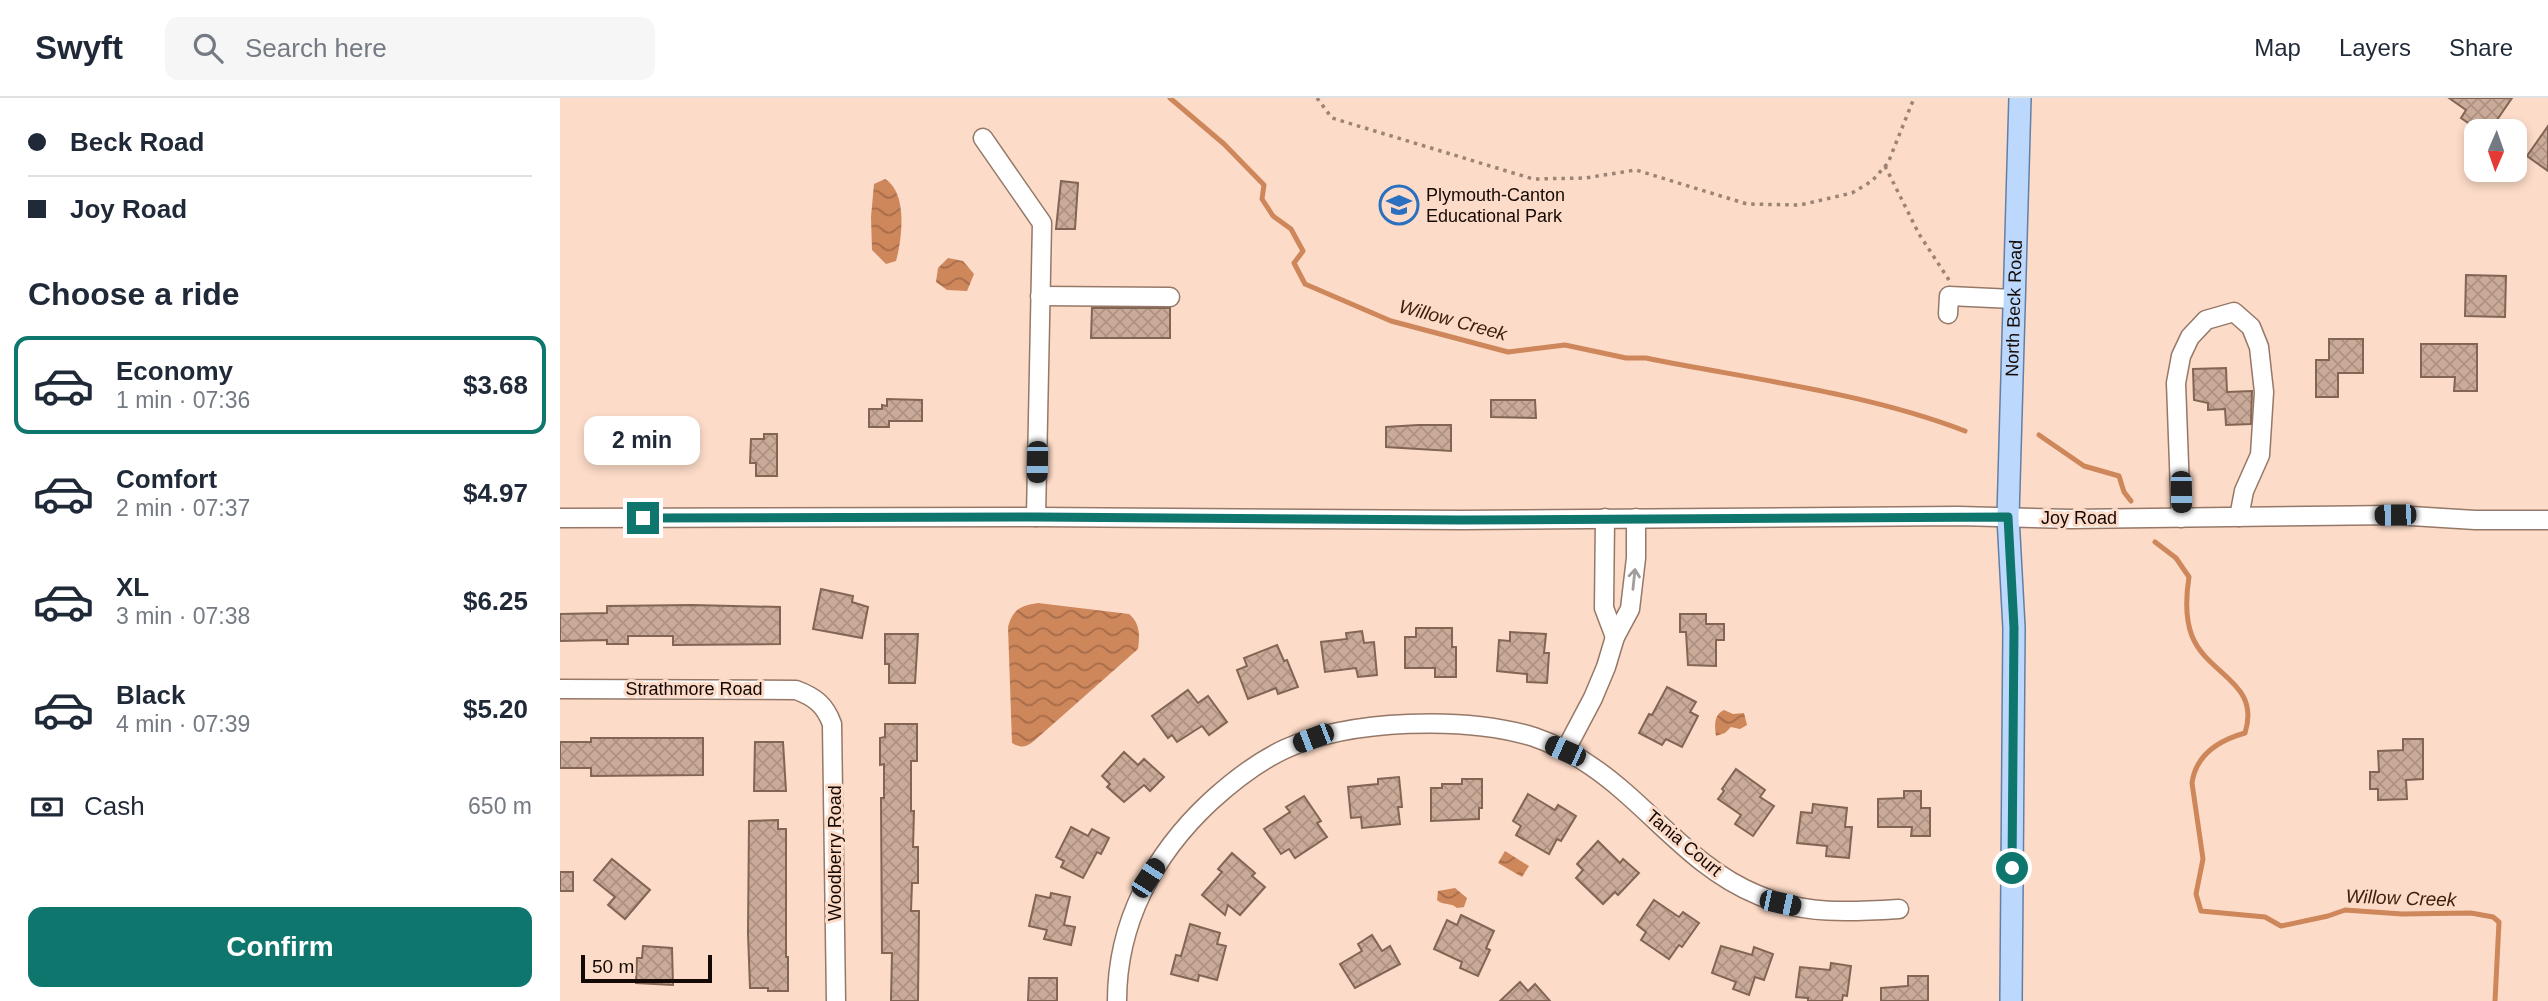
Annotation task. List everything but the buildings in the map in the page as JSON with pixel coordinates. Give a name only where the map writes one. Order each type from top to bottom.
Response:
[{"type":"main road","name":"North Beck Road","points":[[2011,1001],[2014,628],[2008,517],[2020,98]]},
{"type":"street","points":[[983,138],[1042,223],[1036,517]]},
{"type":"street","points":[[1041,296],[1170,297]]},
{"type":"street","points":[[1948,314],[1949,296],[2013,299]]},
{"type":"street","points":[[2181,518],[2176,383],[2181,356],[2190,337],[2206,320],[2234,312],[2251,327],[2259,347],[2264,392],[2260,455],[2244,491],[2239,517]]},
{"type":"street","name":"Joy Road","points":[[560,518],[2181,518],[2395,515],[2475,520],[2548,520]]},
{"type":"street","points":[[1605,518],[1604,608],[1615,637]]},
{"type":"street","points":[[1565,751],[1593,698],[1615,637],[1630,609],[1636,558],[1636,518]]},
{"type":"street","name":"Strathmore Road","points":[[560,689],[796,690],[809,695],[823,707]]},
{"type":"street","name":"Woodberry Road","points":[[823,707],[832,724],[834,761],[836,1001]]},
{"type":"street","name":"Tania Court","points":[[1117,1001],[1117,978],[1124,936],[1148,878],[1189,824],[1223,790],[1284,749],[1340,730],[1369,726],[1484,727],[1536,738],[1565,751],[1612,781],[1688,851],[1739,887],[1780,903],[1808,909],[1836,912],[1899,909]]},
{"type":"path","points":[[1317,98],[1332,118],[1534,179],[1585,178],[1636,170],[1747,204],[1800,205],[1852,193],[1872,181],[1885,166],[1914,98]]},
{"type":"path","points":[[1885,166],[1919,234],[1959,297]]},
{"type":"water","points":[[885,179],[897,195],[901,217],[896,261],[886,264],[872,250],[871,217],[874,184]]},
{"type":"water","points":[[948,258],[963,261],[974,274],[967,291],[947,290],[936,282],[938,268]]},
{"type":"water","points":[[1038,603],[1129,614],[1137,626],[1139,644],[1138,649],[1035,740],[1022,747],[1012,743],[1008,627],[1018,609]]},
{"type":"water","points":[[1724,710],[1733,714],[1744,713],[1747,725],[1740,729],[1731,727],[1716,736],[1716,718]]},
{"type":"water","points":[[1505,851],[1529,866],[1522,877],[1498,863]]},
{"type":"water","points":[[1455,888],[1467,898],[1464,907],[1457,908],[1437,900],[1438,891]]},
{"type":"waterway","name":"Willow Creek","points":[[1170,98],[1224,144],[1264,185],[1262,199],[1273,216],[1291,229],[1303,251],[1294,263],[1305,284],[1391,321],[1508,352],[1565,345],[1626,358],[1646,358],[1808,388],[1888,407],[1965,431]]},
{"type":"waterway","name":"Willow Creek","points":[[2039,435],[2084,466],[2119,476],[2124,492],[2131,501]]},
{"type":"waterway","name":"Willow Creek","points":[[2155,542],[2176,558],[2189,577],[2187,607],[2192,636],[2209,661],[2239,690],[2246,702],[2248,716],[2245,733],[2218,744],[2204,756],[2194,773],[2192,783],[2203,859],[2196,894],[2201,911],[2265,917],[2281,926],[2345,910],[2402,914],[2471,913],[2493,917],[2499,922],[2495,1001]]},
{"type":"place","name":"Plymouth-Canton Educational Park","points":[[1399,205]]},
{"type":"route","points":[[643,518],[1461,520],[2008,517],[2014,628],[2012,868]]}]
